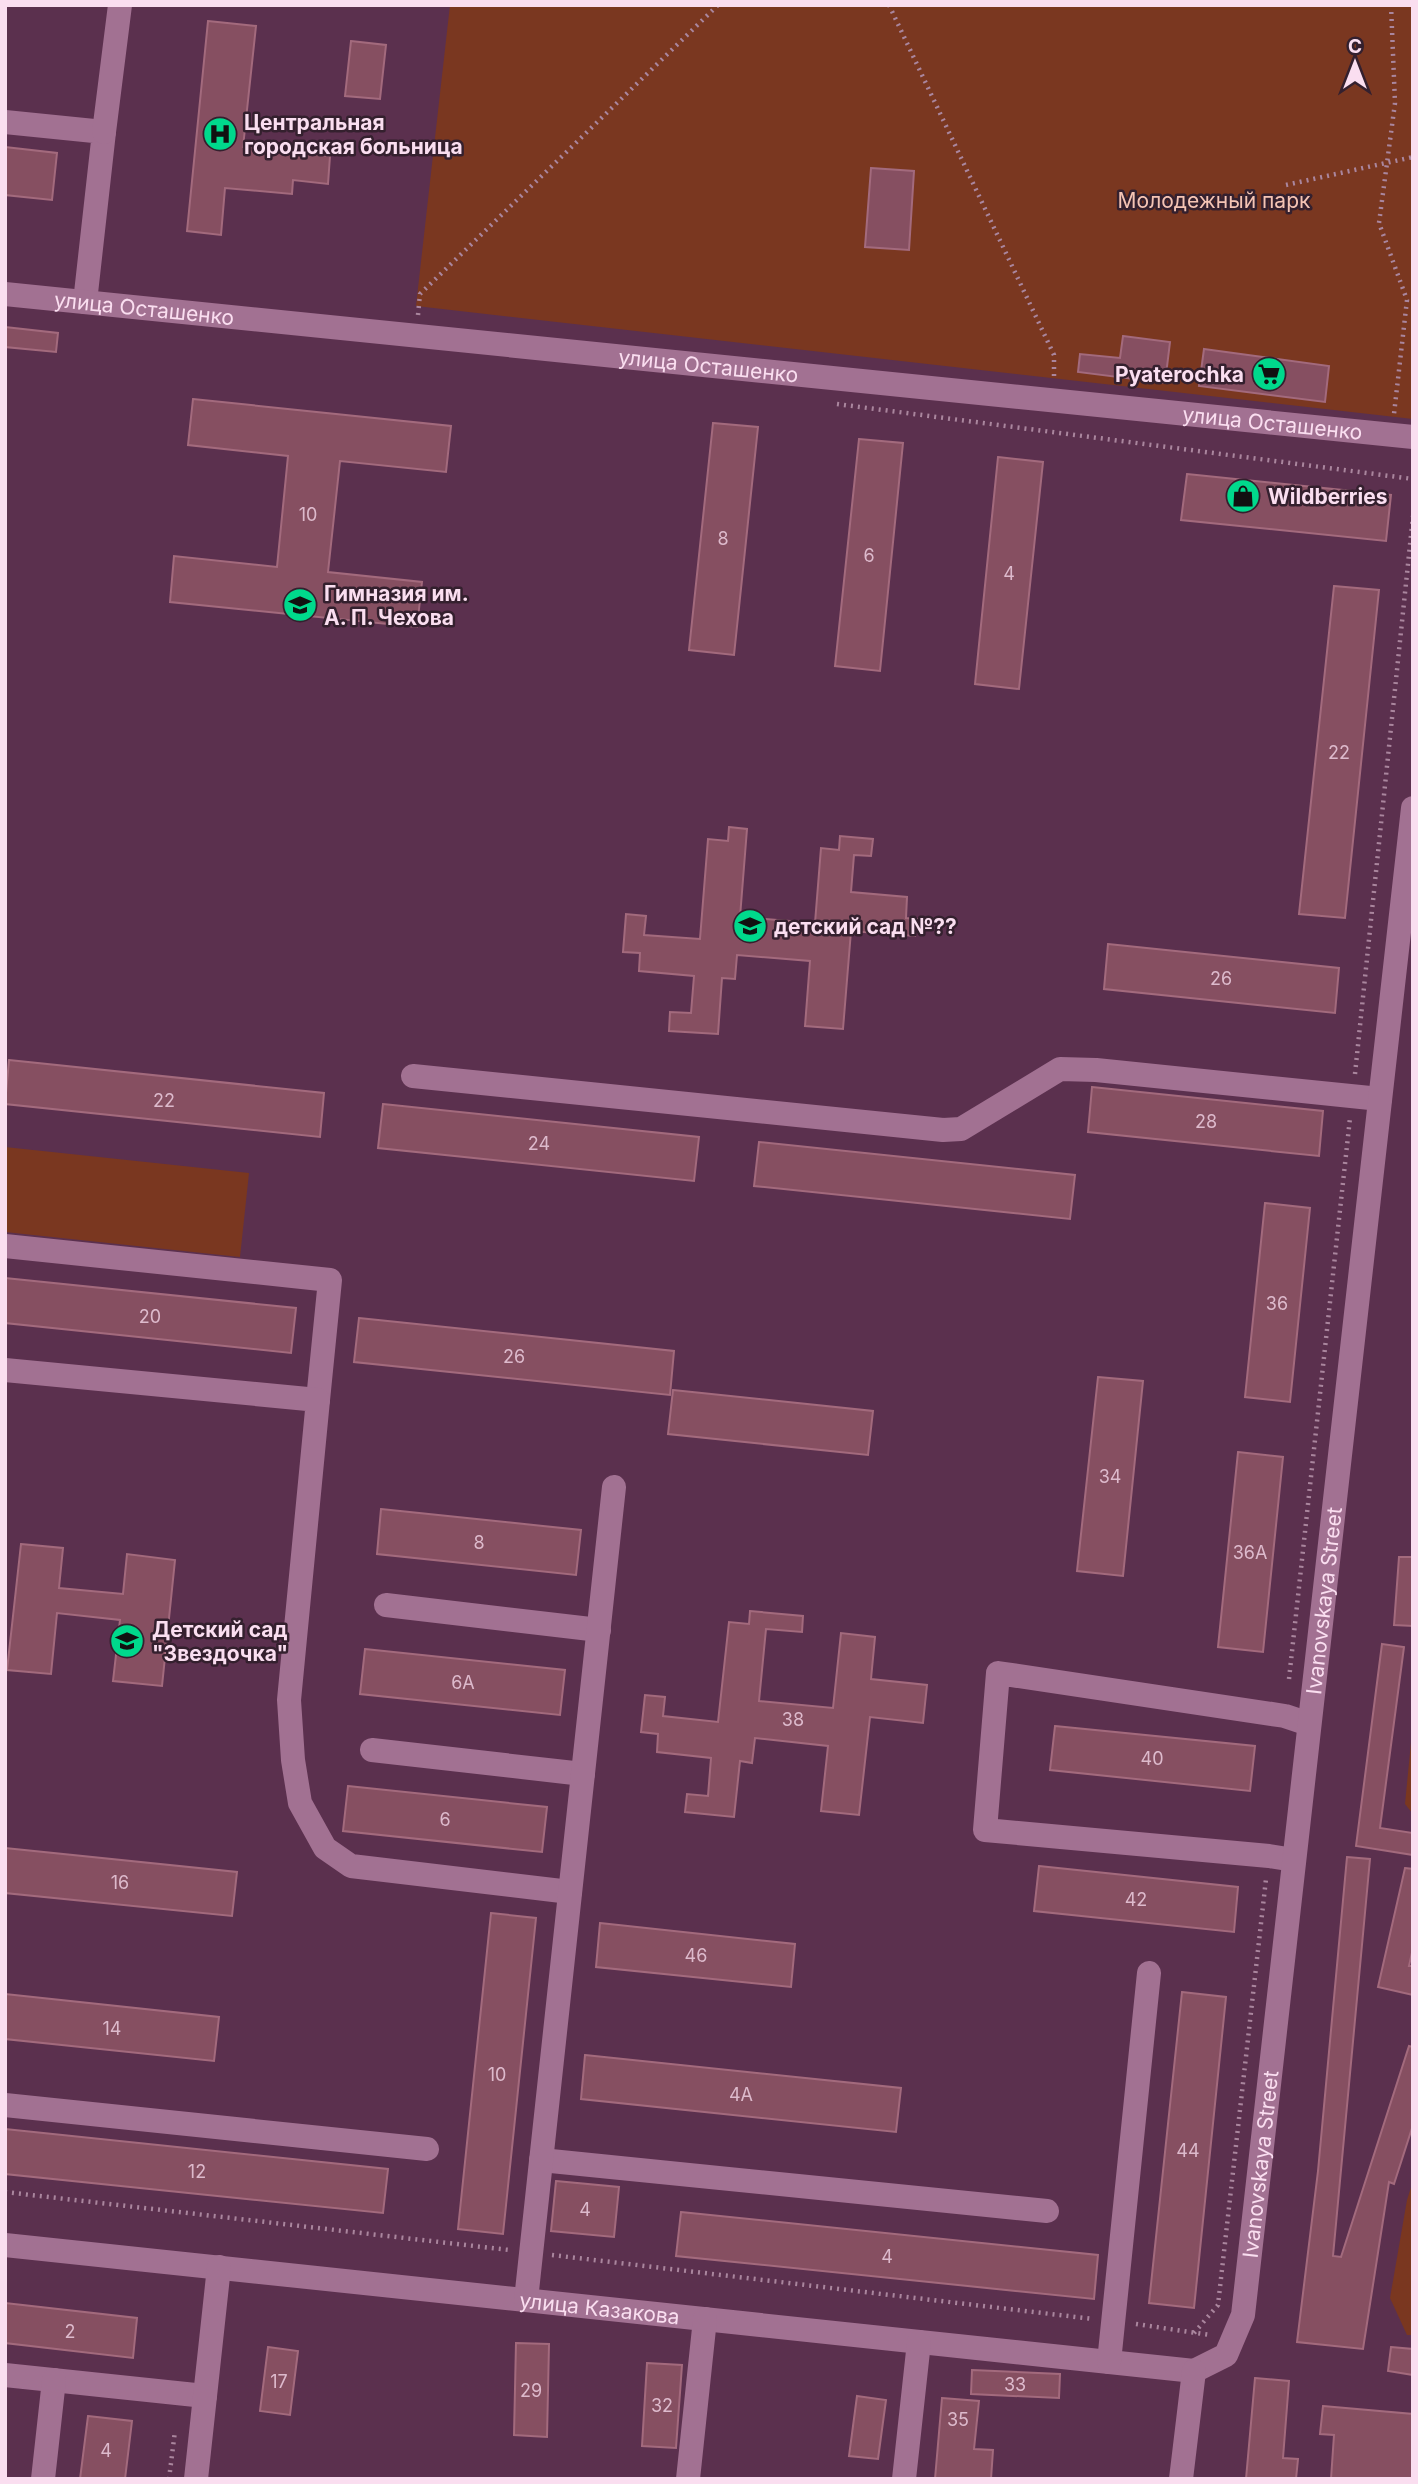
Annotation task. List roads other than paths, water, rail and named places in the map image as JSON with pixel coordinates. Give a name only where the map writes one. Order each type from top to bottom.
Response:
[{"type":"street","points":[[85,302],[120,5]]},
{"type":"street","points":[[5,122],[104,132]]},
{"type":"street","name":"улица Осташенко","points":[[5,294],[1413,437]]},
{"type":"street","name":"Ivanovskaya Street","points":[[1194,2371],[1227,2355],[1243,2315],[1413,808]]},
{"type":"street","points":[[413,1076],[943,1129],[961,1129],[1060,1069],[1110,1071],[1380,1099]]},
{"type":"street","points":[[5,1246],[330,1280],[289,1700],[293,1760],[300,1803],[325,1848],[351,1866],[570,1892]]},
{"type":"street","points":[[5,1370],[318,1400]]},
{"type":"street","points":[[526,2300],[614,1487]]},
{"type":"street","points":[[387,1605],[598,1630]]},
{"type":"street","points":[[1294,1860],[985,1830],[998,1673],[1285,1716],[1309,1724]]},
{"type":"street","points":[[372,1750],[583,1774]]},
{"type":"street","points":[[1109,2362],[1149,1973]]},
{"type":"street","points":[[5,2105],[427,2150]]},
{"type":"street","points":[[541,2160],[1046,2211]]},
{"type":"street","name":"улица Казакова","points":[[5,2245],[1194,2371]]},
{"type":"street","points":[[196,2479],[219,2267]]},
{"type":"street","points":[[688,2479],[705,2319]]},
{"type":"street","points":[[904,2479],[919,2342]]},
{"type":"street","points":[[1181,2479],[1194,2371]]},
{"type":"street","points":[[5,2375],[205,2396]]},
{"type":"street","points":[[43,2479],[54,2380]]},
{"type":"place","name":"Центральная городская больница","points":[[220,134]]},
{"type":"place","name":"Pyaterochka","points":[[1269,374]]},
{"type":"place","name":"Wildberries","points":[[1243,496]]},
{"type":"place","name":"Гимназия им. А. П. Чехова","points":[[300,605]]},
{"type":"place","name":"детский сад №??","points":[[750,926]]},
{"type":"place","name":"Детский сад \"Звездочка\"","points":[[127,1641]]},
{"type":"park label","name":"Молодежный парк","points":[[1214,200]]}]
